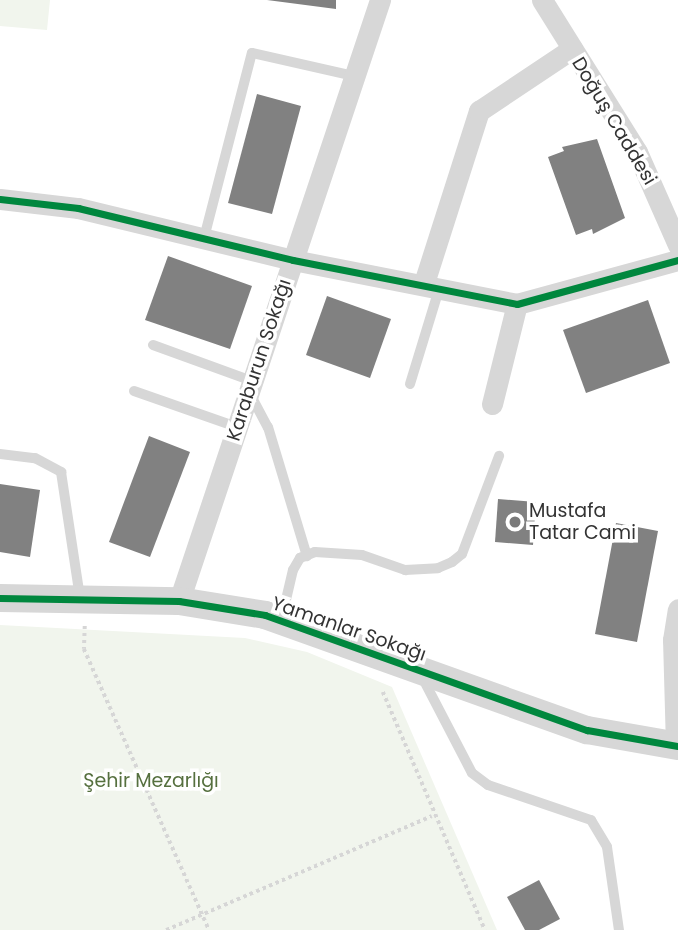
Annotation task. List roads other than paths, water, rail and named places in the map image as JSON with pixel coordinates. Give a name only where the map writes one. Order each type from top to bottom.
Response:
[{"type":"street","name":"Karaburun Sokağı","points":[[179,601],[380,0]]},
{"type":"street","name":"Doğuş Caddesi","points":[[542,0],[637,152],[678,246]]},
{"type":"street","points":[[432,284],[479,110],[572,49]]},
{"type":"street","points":[[0,199],[78,208],[292,260],[432,284],[517,304],[678,260]]},
{"type":"street","points":[[492,404],[517,304]]},
{"type":"street","name":"Yamanlar Sokağı","points":[[0,598],[83,613],[179,601],[281,621],[587,730],[677,746]]},
{"type":"street","points":[[677,746],[673,640],[678,609]]},
{"type":"lane","points":[[204,238],[252,53],[354,76]]},
{"type":"lane","points":[[410,384],[432,284]]},
{"type":"lane","points":[[153,345],[250,386],[268,427],[307,556]]},
{"type":"lane","points":[[134,391],[237,427]]},
{"type":"lane","points":[[0,454],[35,458],[61,472],[83,613]]},
{"type":"lane","points":[[281,621],[293,570],[307,556],[362,555],[405,570],[438,568],[452,562],[462,554],[499,456]]},
{"type":"lane","points":[[418,669],[472,773],[488,785],[592,820],[607,847],[619,930]]},
{"type":"place","name":"Mustafa Tatar Cami","points":[[515,522]]},
{"type":"park label","name":"Şehir Mezarlığı","points":[[151,781]]}]
